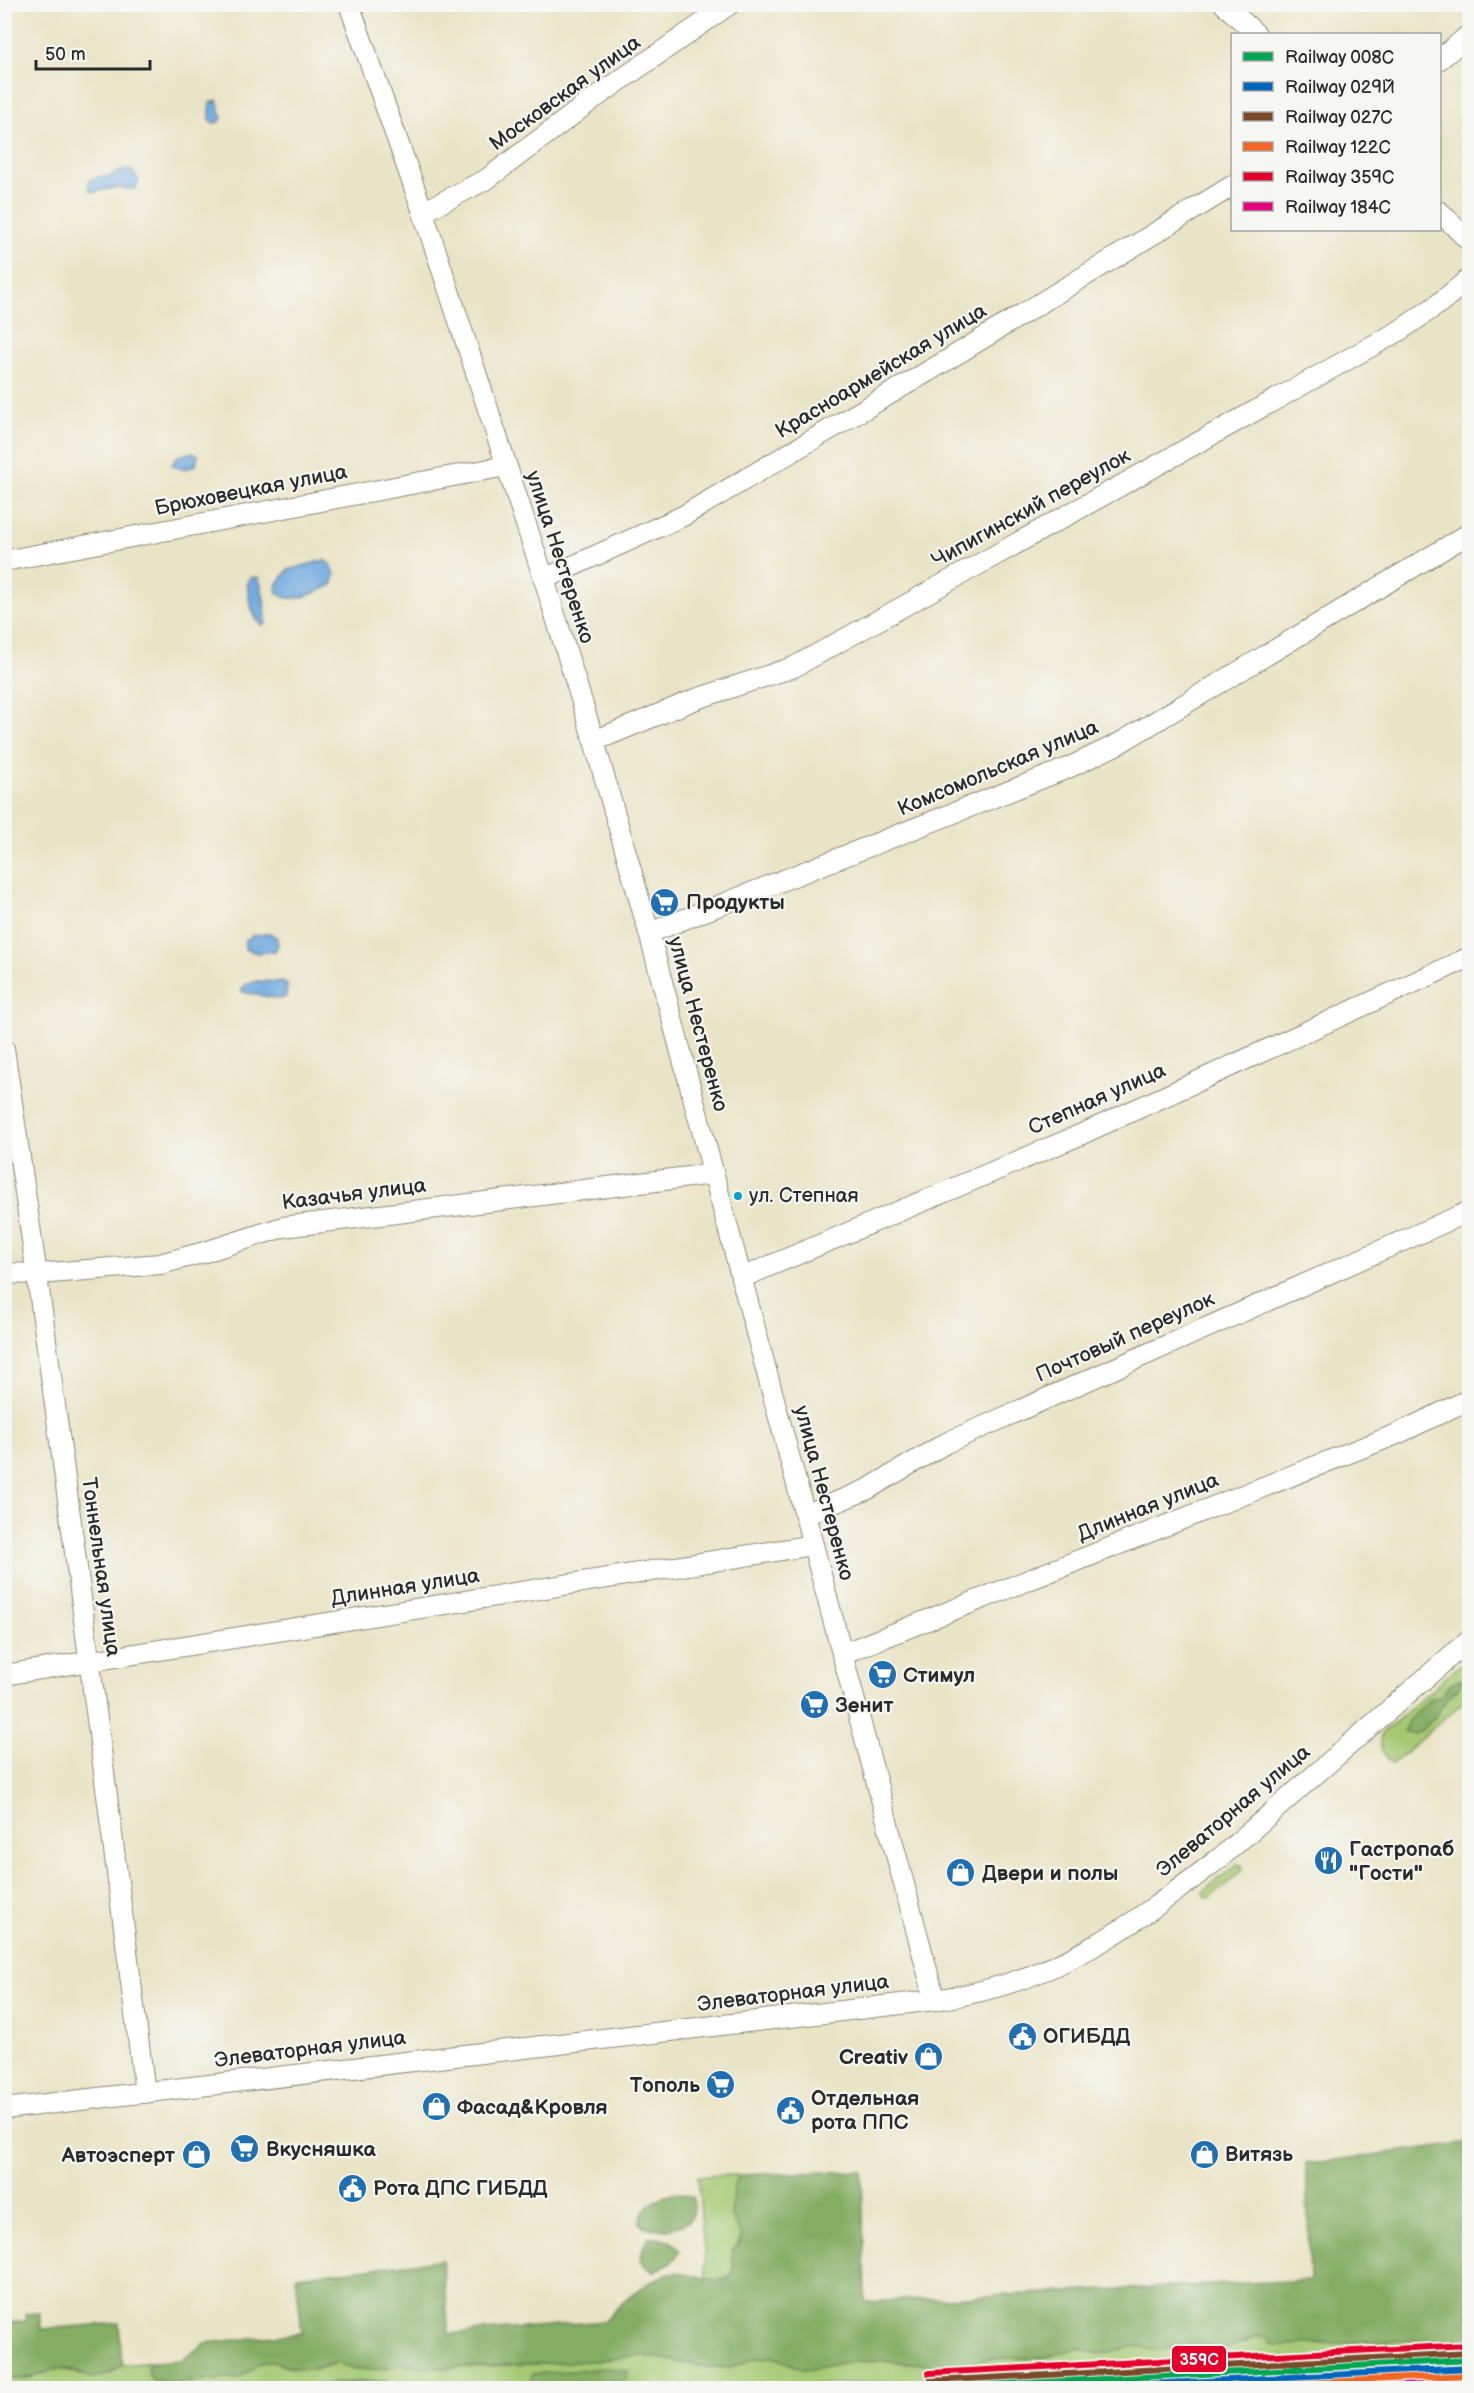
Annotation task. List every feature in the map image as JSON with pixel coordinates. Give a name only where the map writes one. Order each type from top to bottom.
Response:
[{"type":"street","name":"улица Нестеренко","points":[[349,4],[423,212],[544,579],[594,741],[649,933],[935,2000]]},
{"type":"street","name":"Московская улица","points":[[423,212],[487,179],[592,100],[730,4]]},
{"type":"street","points":[[1224,4],[1255,33]]},
{"type":"street","points":[[1441,58],[1470,34]]},
{"type":"street","name":"Красноармейская улица","points":[[544,579],[682,516],[944,362],[1231,187]]},
{"type":"street","points":[[1441,213],[1470,242]]},
{"type":"street","name":"Чипигинский переулок","points":[[594,741],[696,699],[794,667],[1399,331],[1437,305],[1470,278]]},
{"type":"street","name":"Брюховецкая улица","points":[[4,561],[506,466]]},
{"type":"street","name":"Комсомольская улица","points":[[649,933],[1068,768],[1093,756],[1127,739],[1470,533]]},
{"type":"street","name":"Степная улица","points":[[741,1278],[1082,1134],[1470,957]]},
{"type":"street","name":"Тоннельная улица","points":[[4,1049],[38,1274],[145,2093]]},
{"type":"street","name":"Казачья улица","points":[[4,1273],[38,1274],[160,1264],[283,1227],[713,1174]]},
{"type":"street","name":"Почтовый переулок","points":[[805,1515],[868,1489],[946,1443],[1470,1211]]},
{"type":"street","name":"Длинная улица","points":[[842,1654],[1397,1434],[1470,1399]]},
{"type":"street","name":"Длинная улица","points":[[4,1675],[813,1545]]},
{"type":"street","name":"Элеваторная улица","points":[[4,2109],[935,2000],[975,1994],[1016,1983],[1051,1969],[1106,1941],[1221,1857],[1470,1639]]},
{"type":"green space","points":[[1469,1657],[1469,1697],[1392,1764],[1380,1746],[1383,1733]]},
{"type":"green space","points":[[1461,1680],[1459,1686],[1429,1724],[1414,1734],[1404,1731],[1408,1721],[1431,1699],[1442,1695],[1450,1684]]},
{"type":"green space","points":[[1237,1864],[1242,1865],[1243,1870],[1210,1898],[1205,1896],[1204,1891]]},
{"type":"green space","points":[[1469,2142],[1469,2339],[1278,2345],[1270,2344],[1265,2337],[1255,2337],[1232,2347],[1218,2349],[1193,2342],[1156,2350],[1136,2346],[1100,2354],[1076,2348],[1044,2358],[1001,2358],[936,2365],[891,2361],[847,2362],[812,2369],[802,2369],[774,2357],[757,2358],[729,2367],[706,2367],[642,2355],[593,2361],[444,2368],[400,2365],[372,2370],[356,2369],[337,2363],[305,2370],[276,2362],[263,2362],[239,2378],[165,2384],[152,2379],[148,2370],[148,2366],[154,2362],[182,2360],[205,2343],[302,2333],[296,2276],[442,2260],[449,2334],[604,2321],[635,2292],[662,2276],[679,2272],[711,2280],[725,2280],[730,2277],[733,2271],[733,2250],[740,2243],[742,2235],[731,2216],[734,2185],[740,2175],[862,2171],[865,2302],[1310,2280],[1306,2164]]},
{"type":"green space","points":[[740,2175],[734,2185],[731,2216],[742,2235],[732,2257],[734,2268],[723,2280],[711,2280],[706,2278],[698,2176]]},
{"type":"green space","points":[[676,2192],[692,2197],[694,2208],[692,2216],[686,2222],[668,2229],[648,2228],[640,2224],[640,2218],[652,2203]]},
{"type":"green space","points":[[656,2237],[673,2243],[679,2251],[672,2261],[654,2271],[644,2265],[641,2257],[643,2247],[649,2238]]},
{"type":"green space","points":[[39,2313],[41,2329],[119,2323],[122,2365],[110,2373],[93,2378],[66,2369],[56,2369],[28,2378],[5,2379],[5,2316],[7,2316],[8,2323],[26,2321],[25,2314]]},
{"type":"green space","points":[[1255,2337],[1265,2337],[1278,2345],[1470,2339],[1469,2354],[765,2388],[5,2388],[4,2379],[25,2379],[55,2369],[67,2370],[79,2375],[110,2374],[122,2365],[154,2362],[148,2366],[165,2384],[238,2378],[263,2362],[276,2362],[291,2368],[317,2369],[337,2363],[356,2369],[400,2365],[444,2368],[593,2361],[642,2355],[706,2367],[729,2367],[757,2358],[774,2357],[802,2369],[846,2362],[891,2361],[936,2365],[1001,2358],[1044,2358],[1076,2348],[1100,2354],[1136,2346],[1173,2347],[1193,2342],[1203,2343],[1210,2348],[1244,2343]]},
{"type":"green space","points":[[608,2368],[628,2371],[627,2378],[617,2385],[581,2384],[548,2387],[529,2383],[533,2374]]},
{"type":"green space","points":[[381,2380],[388,2382],[389,2388],[308,2388],[314,2385]]},
{"type":"green space","points":[[1470,2384],[1469,2388],[1344,2388]]},
{"type":"water","points":[[217,100],[222,118],[219,122],[213,123],[210,120],[210,103]]},
{"type":"water","points":[[125,169],[132,171],[139,181],[135,189],[114,188],[93,192],[89,190],[89,180],[102,176],[108,177]]},
{"type":"water","points":[[192,452],[198,455],[196,465],[178,468],[172,465],[176,457]]},
{"type":"water","points":[[324,560],[331,565],[335,575],[332,585],[297,598],[283,597],[277,593],[276,586],[288,570]]},
{"type":"water","points":[[253,577],[259,578],[263,595],[266,623],[263,626],[253,612],[249,598],[248,580]]},
{"type":"water","points":[[270,933],[277,938],[278,945],[275,951],[257,953],[245,949],[245,941],[252,936]]},
{"type":"water","points":[[282,982],[287,985],[286,997],[280,999],[242,992],[242,988],[248,983]]},
{"type":"rail line","name":"359С","points":[[929,2373],[1469,2345]]},
{"type":"rail line","name":"027С","points":[[930,2381],[1470,2353]]},
{"type":"rail line","name":"008С","points":[[930,2388],[1470,2360]]},
{"type":"rail line","name":"029Й","points":[[1065,2388],[1470,2368]]},
{"type":"rail line","name":"122С","points":[[1210,2388],[1470,2375]]},
{"type":"rail line","name":"184С","points":[[1355,2388],[1470,2383]]},
{"type":"place","name":"Продукты","points":[[665,902]]},
{"type":"place","name":"ул. Степная","points":[[738,1196]]},
{"type":"place","name":"Стимул","points":[[882,1675]]},
{"type":"place","name":"Зенит","points":[[814,1705]]},
{"type":"place","name":"Гастропаб \"Гости\"","points":[[1328,1861]]},
{"type":"place","name":"Двери и полы","points":[[961,1873]]},
{"type":"place","name":"ОГИБДД","points":[[1022,2036]]},
{"type":"place","name":"Creativ","points":[[929,2057]]},
{"type":"place","name":"Тополь","points":[[721,2085]]},
{"type":"place","name":"Фасад&Кровля","points":[[436,2107]]},
{"type":"place","name":"Отдельная рота ППС","points":[[790,2110]]},
{"type":"place","name":"Вкусняшка","points":[[245,2149]]},
{"type":"place","name":"Витязь","points":[[1204,2154]]},
{"type":"place","name":"Автоэсперт","points":[[196,2155]]},
{"type":"place","name":"Рота ДПС ГИБДД","points":[[352,2188]]}]
